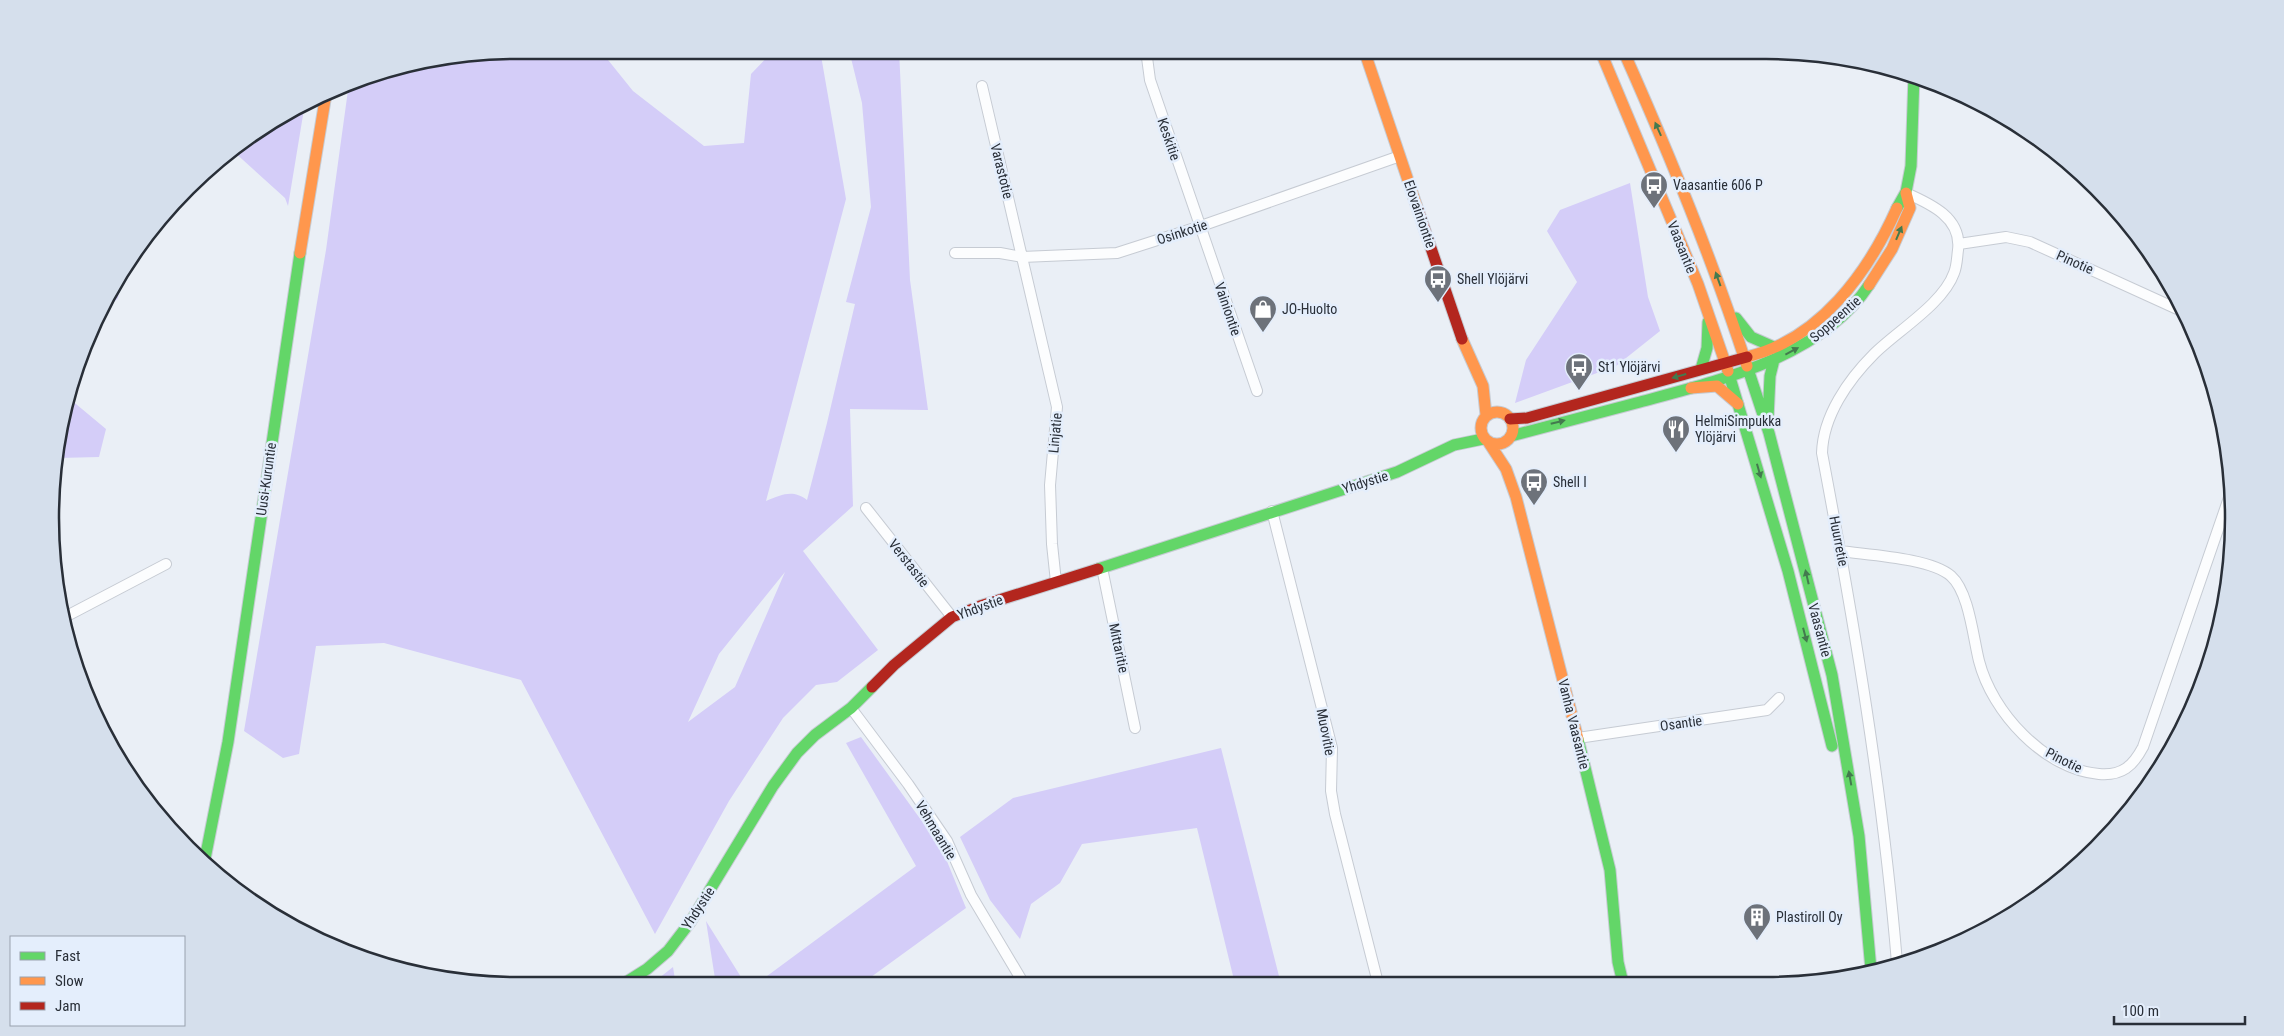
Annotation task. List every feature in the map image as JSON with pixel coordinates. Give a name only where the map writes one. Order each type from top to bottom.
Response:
[{"type":"main road","name":"Elovainiontie","points":[[1367,59],[1463,341],[1480,378],[1508,417]]},
{"type":"main road","name":"Vaasantie","points":[[1604,59],[1709,313],[1726,362],[1788,571],[1822,702],[1864,896]]},
{"type":"main road","name":"Vaasantie","points":[[1627,59],[1668,151],[1727,304],[1769,433],[1832,675],[1859,836],[1871,965]]},
{"type":"main road","name":"Soppeentie","points":[[1726,362],[1746,364],[1774,360],[1823,332],[1848,310],[1866,290],[1892,249],[1910,208],[1906,194],[1910,171],[1914,83]]},
{"type":"main road","name":"Uusi-Kuruntie","points":[[206,855],[228,742],[290,314],[325,102]]},
{"type":"main road","name":"Soppeentie","points":[[1729,374],[1797,335],[1831,308],[1864,272],[1883,240],[1899,203],[1906,194]]},
{"type":"main road","points":[[1727,304],[1742,328],[1751,337],[1776,348]]},
{"type":"main road","points":[[1701,369],[1707,348],[1709,313]]},
{"type":"main road","points":[[1769,433],[1768,395],[1774,360]]},
{"type":"main road","points":[[1726,362],[1527,418],[1508,417],[1494,412],[1485,417],[1480,430],[1486,441],[1499,445],[1509,439],[1691,388],[1729,374]]},
{"type":"main road","name":"Elovainiontie","points":[[1480,378],[1487,408],[1485,417]]},
{"type":"main road","points":[[1691,388],[1717,386],[1739,404]]},
{"type":"main road","name":"Yhdystie","points":[[1454,445],[1485,417]]},
{"type":"main road","points":[[1508,417],[1513,427],[1509,439]]},
{"type":"main road","name":"Vanha Vaasantie","points":[[1506,469],[1509,439]]},
{"type":"main road","name":"Yhdystie","points":[[634,977],[668,951],[691,921],[773,786],[797,752],[815,735],[851,708],[894,665],[952,617],[1272,511],[1397,472],[1454,445],[1486,441]]},
{"type":"main road","name":"Vanha Vaasantie","points":[[1486,441],[1506,469],[1520,512],[1578,738],[1610,870],[1618,962],[1622,977]]},
{"type":"street","name":"Keskitie","points":[[1147,59],[1150,80],[1201,226]]},
{"type":"street","name":"Varastotie","points":[[982,86],[1022,257]]},
{"type":"street","name":"Osinkotie","points":[[954,253],[1000,253],[1022,257],[1117,253],[1201,226],[1400,156]]},
{"type":"street","name":"Huurretie","points":[[1897,958],[1892,900],[1870,727],[1841,551],[1822,453],[1822,440],[1829,417],[1849,385],[1874,354],[1913,321],[1947,285],[1955,272],[1959,244],[1957,232],[1951,221],[1928,203],[1906,194]]},
{"type":"street","name":"Vainiontie","points":[[1201,226],[1257,391]]},
{"type":"street","name":"Pinotie","points":[[1959,244],[2006,237],[2030,242],[2174,308]]},
{"type":"street","name":"Linjatie","points":[[1022,257],[1057,407],[1050,485],[1051,537],[1056,582]]},
{"type":"street","name":"Verstastie","points":[[866,508],[952,617]]},
{"type":"street","name":"Pinotie","points":[[1841,551],[1916,562],[1937,568],[1951,576],[1961,591],[1966,606],[1985,681],[2002,712],[2030,740],[2060,762],[2092,774],[2108,775],[2124,771],[2136,760],[2143,747],[2225,510]]},
{"type":"street","name":"Muovitie","points":[[1272,511],[1332,748],[1332,791],[1335,814],[1376,977]]},
{"type":"street","points":[[69,615],[166,564]]},
{"type":"street","name":"Mittaritie","points":[[1102,568],[1135,728]]},
{"type":"street","name":"Osantie","points":[[1578,738],[1768,710],[1779,698]]},
{"type":"street","name":"Vehmaantie","points":[[851,708],[908,784],[946,841],[971,895],[1020,977]]},
{"type":"shaded area","points":[[518,59],[607,59],[633,91],[704,146],[744,143],[751,74],[765,59],[822,59],[846,199],[766,501],[787,494],[797,495],[807,500],[855,304],[846,302],[871,207],[862,103],[851,59],[899,59],[910,280],[928,410],[850,409],[853,506],[803,551],[878,650],[837,682],[816,685],[783,718],[729,801],[655,934],[521,680],[384,643],[316,646],[299,754],[283,758],[244,731],[326,250],[348,92],[370,83],[399,74],[458,63]],"holes":[[[785,572],[735,687],[688,722],[719,654]]]},
{"type":"shaded area","points":[[304,112],[288,206],[285,198],[237,155],[263,136]]},
{"type":"shaded area","points":[[1630,183],[1648,297],[1660,331],[1616,366],[1515,403],[1526,360],[1577,282],[1547,231],[1560,210]]},
{"type":"shaded area","points":[[119,289],[118,298],[115,301],[114,300]]},
{"type":"shaded area","points":[[73,402],[106,429],[99,457],[63,458]]},
{"type":"shaded area","points":[[861,737],[942,849],[966,908],[871,977],[766,977],[916,866],[846,743]]},
{"type":"shaded area","points":[[1221,748],[1279,977],[1233,977],[1197,828],[1082,844],[1060,883],[1031,904],[1020,939],[990,900],[960,837],[1013,798]]},
{"type":"shaded area","points":[[706,921],[741,977],[715,977]]},
{"type":"shaded area","points":[[673,967],[675,977],[660,977]]},
{"type":"traffic: fast","points":[[1897,208],[1906,192],[1911,166],[1914,83]]},
{"type":"traffic: fast","points":[[206,855],[228,742],[300,253]]},
{"type":"traffic: fast","points":[[1511,436],[1702,385],[1766,363],[1824,331],[1849,310],[1869,285]]},
{"type":"traffic: fast","points":[[1736,318],[1751,337],[1776,348]]},
{"type":"traffic: fast","points":[[1701,369],[1707,348],[1708,322]]},
{"type":"traffic: fast","points":[[1768,419],[1770,376],[1774,360]]},
{"type":"traffic: fast","points":[[1747,366],[1769,433],[1832,675],[1859,836],[1871,965]]},
{"type":"traffic: fast","points":[[1728,371],[1788,571],[1832,746]]},
{"type":"traffic: fast","points":[[1098,569],[1397,472],[1454,445],[1483,439]]},
{"type":"traffic: fast","points":[[634,977],[668,951],[691,921],[773,786],[797,753],[815,735],[851,708],[872,687]]},
{"type":"traffic: fast","points":[[1578,739],[1610,870],[1618,962],[1622,977]]},
{"type":"traffic: slow","points":[[1367,59],[1418,210]]},
{"type":"traffic: slow","points":[[1604,59],[1698,284],[1728,371]]},
{"type":"traffic: slow","points":[[1627,59],[1689,206],[1747,366]]},
{"type":"traffic: slow","points":[[300,253],[325,102]]},
{"type":"traffic: slow","points":[[1869,285],[1892,249],[1910,208],[1906,193]]},
{"type":"traffic: slow","points":[[1747,357],[1773,348],[1797,335],[1819,319],[1839,300],[1872,256],[1897,208]]},
{"type":"traffic: slow","points":[[1462,339],[1483,386],[1486,415]]},
{"type":"traffic: slow","points":[[1691,388],[1717,386],[1738,404]]},
{"type":"traffic: slow","points":[[1497,412],[1509,416],[1513,428],[1509,440],[1497,444],[1485,440],[1481,428],[1485,416],[1497,412]]},
{"type":"traffic: slow","points":[[1489,443],[1506,469],[1516,497],[1578,739]]},
{"type":"traffic: jam","points":[[1418,210],[1462,339]]},
{"type":"traffic: jam","points":[[1510,419],[1527,418],[1747,357]]},
{"type":"traffic: jam","points":[[872,687],[894,665],[952,617],[980,606],[1098,569]]},
{"type":"place","name":"Vaasantie 606 P","points":[[1654,209]]},
{"type":"place","name":"Shell Ylöjärvi","points":[[1438,303]]},
{"type":"place","name":"JO-Huolto","points":[[1263,333]]},
{"type":"place","name":"St1 Ylöjärvi","points":[[1579,391]]},
{"type":"place","name":"HelmiSimpukka Ylöjärvi","points":[[1676,453]]},
{"type":"place","name":"Shell I","points":[[1534,506]]},
{"type":"place","name":"Plastiroll Oy","points":[[1757,941]]}]
